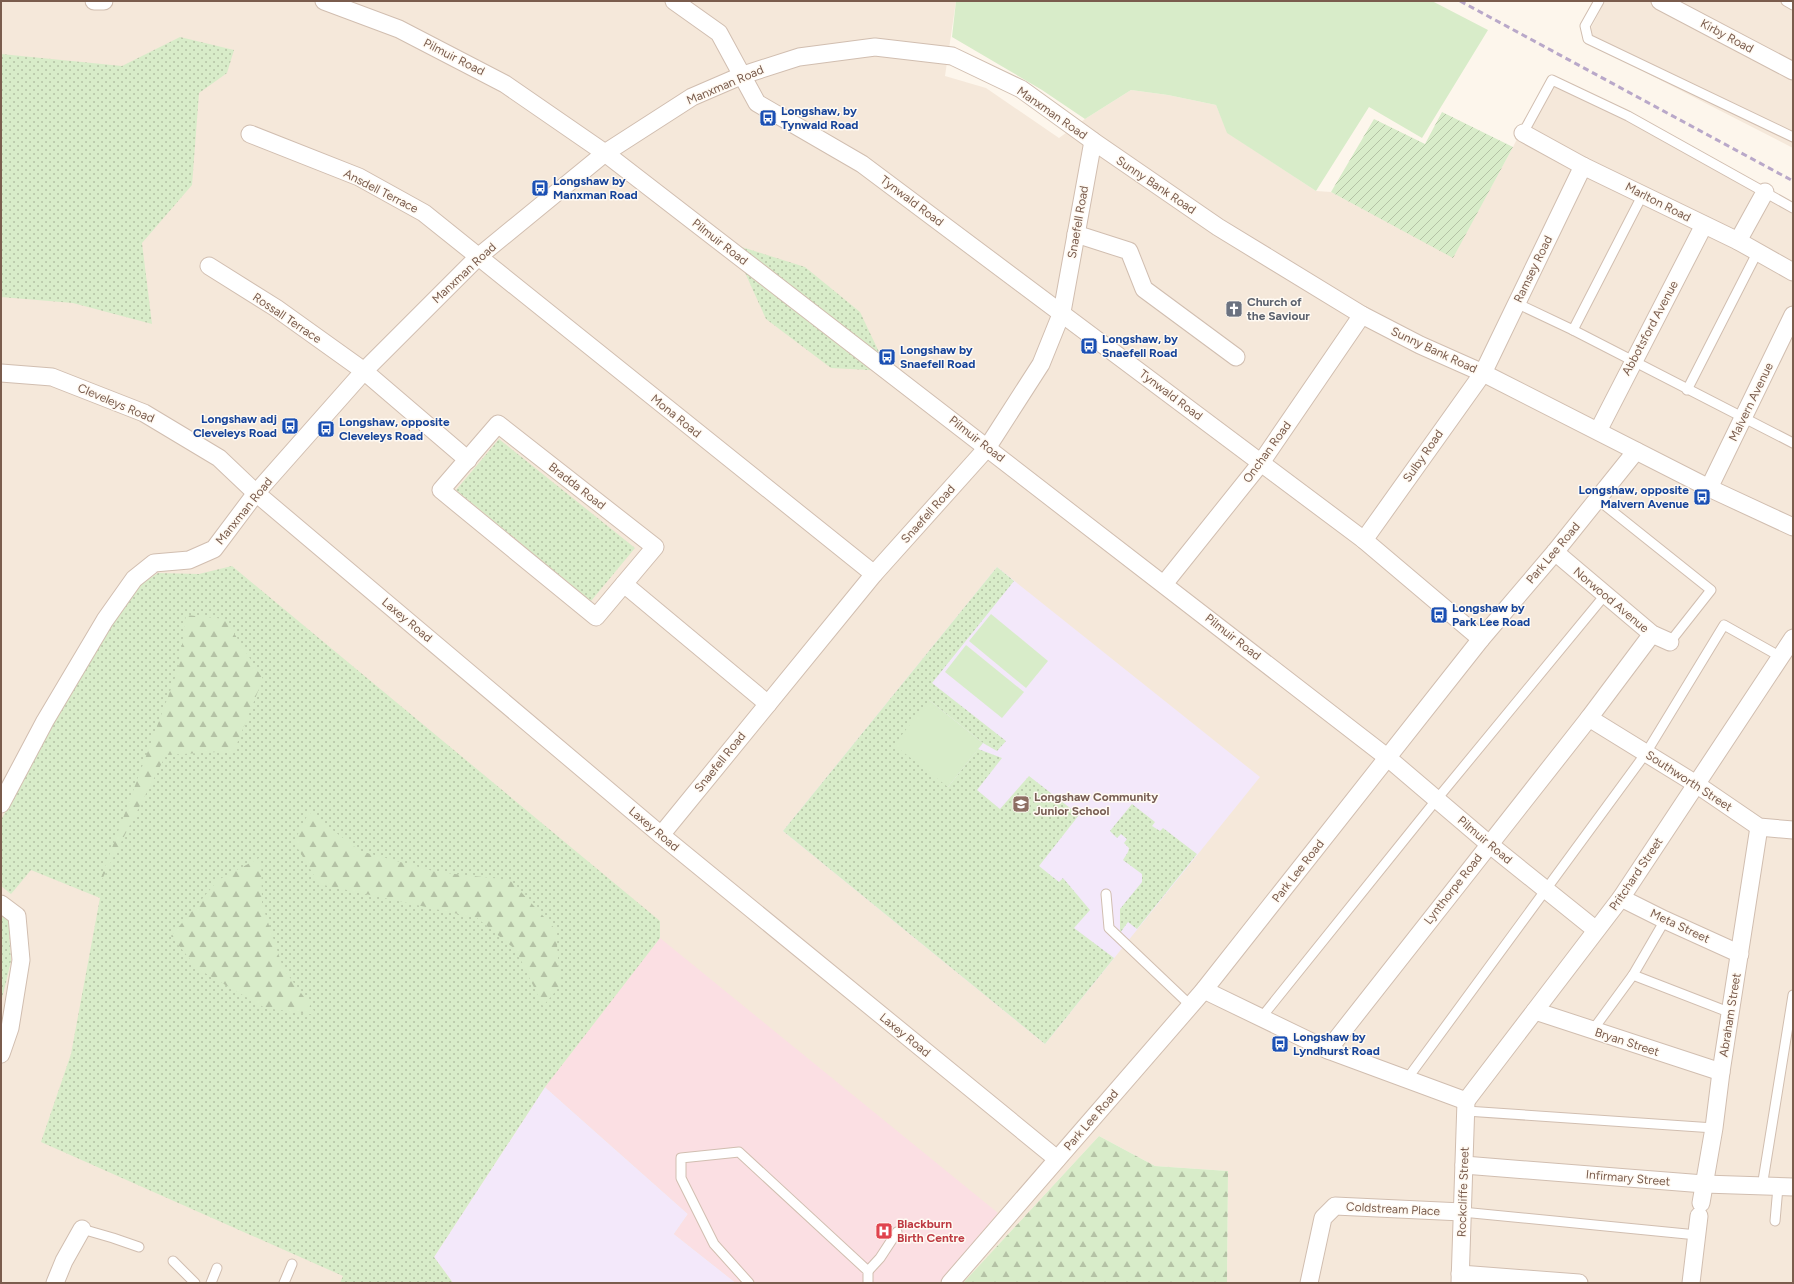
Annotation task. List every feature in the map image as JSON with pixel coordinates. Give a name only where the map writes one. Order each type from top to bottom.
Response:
[{"type":"street","points":[[94,1],[104,1]]},
{"type":"street","name":"Pilmuir Road","points":[[324,1],[400,29],[504,84],[606,153],[1388,758],[1489,844],[1596,930]]},
{"type":"street","name":"Tynwald Road","points":[[674,1],[719,33],[757,103],[862,164],[1062,312],[1260,464],[1364,540],[1481,639]]},
{"type":"street","name":"Kirby Road","points":[[1660,1],[1793,71]]},
{"type":"street","name":"Manxman Road","points":[[1,804],[45,721],[105,620],[134,579],[154,563],[189,560],[214,548],[256,494],[364,371],[478,257],[606,153],[692,97],[743,75],[799,57],[875,47],[952,56],[1021,89],[1093,141]]},
{"type":"street","name":"Marlton Road","points":[[1523,133],[1583,166],[1738,241],[1793,272]]},
{"type":"street","name":"Ansdell Terrace","points":[[250,134],[359,177],[424,213],[478,257]]},
{"type":"street","name":"Snaefell Road","points":[[661,835],[874,574],[988,448],[1041,364],[1062,312],[1093,141]]},
{"type":"street","name":"Sunny Bank Road","points":[[1093,141],[1218,227],[1362,314],[1420,345],[1483,372],[1709,488],[1793,527]]},
{"type":"street","name":"Ramsey Road","points":[[1483,372],[1583,166]]},
{"type":"street","points":[[1738,241],[1765,192]]},
{"type":"street","name":"Abbotsford Avenue","points":[[1598,431],[1632,361],[1704,225]]},
{"type":"street","points":[[1076,234],[1129,251],[1144,289],[1236,357]]},
{"type":"street","name":"Mona Road","points":[[478,257],[874,574]]},
{"type":"street","name":"Rossall Terrace","points":[[209,266],[276,308],[364,371]]},
{"type":"street","name":"Onchan Road","points":[[1164,584],[1260,464],[1362,314]]},
{"type":"street","name":"Malvern Avenue","points":[[1709,488],[1793,315]]},
{"type":"street","points":[[364,371],[468,460]]},
{"type":"street","name":"Sulby Road","points":[[1364,540],[1483,372]]},
{"type":"street","name":"Cleveleys Road","points":[[1,373],[52,377],[144,413],[219,458],[256,494]]},
{"type":"street","name":"Bradda Road","points":[[498,424],[655,547],[596,617],[441,490],[468,460],[498,424]]},
{"type":"street","name":"Park Lee Road","points":[[950,1283],[1204,990],[1481,639],[1555,552],[1636,451]]},
{"type":"street","name":"Laxey Road","points":[[256,494],[661,835],[1057,1159]]},
{"type":"street","name":"Norwood Avenue","points":[[1555,552],[1652,634],[1670,642]]},
{"type":"street","points":[[624,584],[768,704]]},
{"type":"street","name":"Lynthorpe Road","points":[[1328,1050],[1589,718],[1652,634]]},
{"type":"street","name":"Pritchard Street","points":[[1466,1106],[1535,1011],[1621,898],[1793,638]]},
{"type":"street","name":"Southworth Street","points":[[1589,718],[1696,784],[1759,827],[1793,830]]},
{"type":"street","name":"Abraham Street","points":[[1691,1283],[1700,1210],[1714,1128],[1721,1072],[1759,827]]},
{"type":"street","name":"Meta Street","points":[[1621,898],[1740,954]]},
{"type":"street","points":[[1,904],[17,916],[21,960],[10,1028],[1,1054]]},
{"type":"street","points":[[1204,990],[1328,1050],[1407,1079],[1466,1106]]},
{"type":"street","name":"Bryan Street","points":[[1535,1011],[1721,1072]]},
{"type":"street","name":"Rockcliffe Street","points":[[1460,1279],[1466,1106]]},
{"type":"street","name":"Infirmary Street","points":[[1464,1165],[1704,1184],[1778,1187]]},
{"type":"street","name":"Coldstream Place","points":[[1309,1283],[1323,1218],[1335,1206],[1462,1212]]},
{"type":"street","points":[[55,1283],[64,1261],[82,1229]]},
{"type":"street","points":[[1460,1279],[1579,1283]]},
{"type":"lane","points":[[1599,1],[1585,26],[1588,38],[1793,137]]},
{"type":"lane","points":[[1786,1],[1793,5]]},
{"type":"lane","points":[[1523,133],[1552,80],[1628,116],[1793,208]]},
{"type":"lane","points":[[1573,330],[1643,194]]},
{"type":"lane","points":[[1687,390],[1757,253]]},
{"type":"lane","points":[[1516,303],[1573,330],[1687,390],[1793,443]]},
{"type":"lane","points":[[1597,500],[1711,590],[1670,642]]},
{"type":"lane","points":[[1261,1018],[1437,799],[1605,595]]},
{"type":"lane","points":[[1407,1079],[1646,753],[1724,625],[1781,657]]},
{"type":"lane","points":[[1106,894],[1109,928],[1190,1005]]},
{"type":"lane","points":[[1592,1030],[1633,975],[1665,920]]},
{"type":"lane","points":[[1633,975],[1731,1013]]},
{"type":"lane","points":[[1775,1221],[1793,995]]},
{"type":"lane","points":[[1466,1106],[1714,1128]]},
{"type":"lane","points":[[749,1283],[714,1244],[681,1178],[681,1158],[739,1152],[868,1270]]},
{"type":"lane","points":[[1462,1212],[1697,1235]]},
{"type":"lane","points":[[82,1229],[139,1247]]},
{"type":"lane","points":[[868,1283],[868,1270],[880,1258],[897,1232]]},
{"type":"lane","points":[[173,1261],[195,1283]]},
{"type":"lane","points":[[284,1283],[292,1264]]},
{"type":"lane","points":[[211,1283],[217,1268]]},
{"type":"shaded area","points":[[1,1],[956,1],[945,76],[986,88],[1059,138],[1085,119],[1131,90],[1168,95],[1216,105],[1228,133],[1316,191],[1331,192],[1453,257],[1513,147],[1548,76],[1793,207],[1793,1283],[1227,1283],[1228,1171],[1155,1166],[1099,1136],[963,1283],[1,1283]]},
{"type":"shaded area","points":[[1605,1],[1793,1],[1793,148],[1584,41]]},
{"type":"shaded area","name":"Longshaw Community Junior School","points":[[997,567],[1260,777],[1045,1044],[783,831]]},
{"type":"shaded area","points":[[660,938],[998,1213],[939,1283],[736,1283],[674,1234],[688,1214],[545,1087]]},
{"type":"shaded area","points":[[545,1087],[688,1214],[674,1234],[736,1283],[453,1283],[434,1257]]},
{"type":"green space","points":[[956,1],[1432,1],[1488,30],[1422,138],[1369,107],[1316,191],[1227,133],[1216,105],[1168,95],[1131,90],[1085,119],[1042,90],[952,37]]},
{"type":"green space","points":[[180,37],[234,50],[227,73],[199,93],[192,185],[142,243],[152,324],[73,303],[1,297],[1,54],[122,66]]},
{"type":"green space","points":[[1442,112],[1513,147],[1453,258],[1331,192],[1374,119],[1425,144]]},
{"type":"green space","points":[[732,244],[805,267],[860,312],[888,371],[831,368],[766,319]]},
{"type":"green space","points":[[499,439],[635,548],[591,601],[456,490]]},
{"type":"green space","points":[[232,566],[660,921],[660,938],[545,1087],[434,1257],[453,1283],[340,1283],[343,1276],[41,1142],[71,1054],[100,898],[31,870],[11,894],[1,886],[1,820],[83,670],[137,587],[158,573],[199,574]]},
{"type":"green space","points":[[997,567],[1014,581],[932,683],[1006,741],[997,751],[983,743],[929,700],[948,787],[978,749],[1002,758],[977,790],[1000,809],[1029,776],[1079,815],[1039,866],[1059,882],[1063,878],[1090,910],[1074,928],[1114,958],[1045,1044],[783,831]]},
{"type":"green space","points":[[991,614],[1048,661],[1026,688],[969,641]]},
{"type":"green space","points":[[186,615],[225,619],[263,679],[234,751],[166,755],[96,891],[179,667]]},
{"type":"green space","points":[[966,645],[1024,692],[1002,718],[945,672]]},
{"type":"green space","points":[[929,700],[983,743],[948,787],[894,745]]},
{"type":"green space","points":[[1132,804],[1155,822],[1152,826],[1160,831],[1163,828],[1197,854],[1137,929],[1128,922],[1120,933],[1120,909],[1142,882],[1142,874],[1123,860],[1129,848],[1124,843],[1127,839],[1121,834],[1117,838],[1110,831]]},
{"type":"green space","points":[[309,812],[360,851],[437,872],[510,880],[556,930],[560,986],[543,1006],[516,950],[477,918],[319,884],[294,842]]},
{"type":"green space","points":[[261,857],[262,904],[283,968],[317,1015],[265,1008],[198,969],[171,936],[218,880]]},
{"type":"green space","points":[[1,911],[8,916],[11,961],[1,1003]]},
{"type":"green space","points":[[1099,1136],[1155,1166],[1228,1171],[1227,1283],[963,1283]]},
{"type":"railway","points":[[1460,1],[1793,181]]},
{"type":"place","name":"Longshaw, by Tynwald Road","points":[[768,118]]},
{"type":"place","name":"Longshaw by Manxman Road","points":[[540,188]]},
{"type":"place","name":"Church of the Saviour","points":[[1234,309]]},
{"type":"place","name":"Longshaw, by Snaefell Road","points":[[1089,346]]},
{"type":"place","name":"Longshaw by Snaefell Road","points":[[887,357]]},
{"type":"place","name":"Longshaw adj Cleveleys Road","points":[[290,426]]},
{"type":"place","name":"Longshaw, opposite Cleveleys Road","points":[[326,429]]},
{"type":"place","name":"Longshaw, opposite Malvern Avenue","points":[[1702,497]]},
{"type":"place","name":"Longshaw by Park Lee Road","points":[[1439,615]]},
{"type":"place","name":"Longshaw Community Junior School","points":[[1021,804]]},
{"type":"place","name":"Longshaw by Lyndhurst Road","points":[[1280,1044]]},
{"type":"place","name":"Blackburn Birth Centre","points":[[884,1231]]}]
